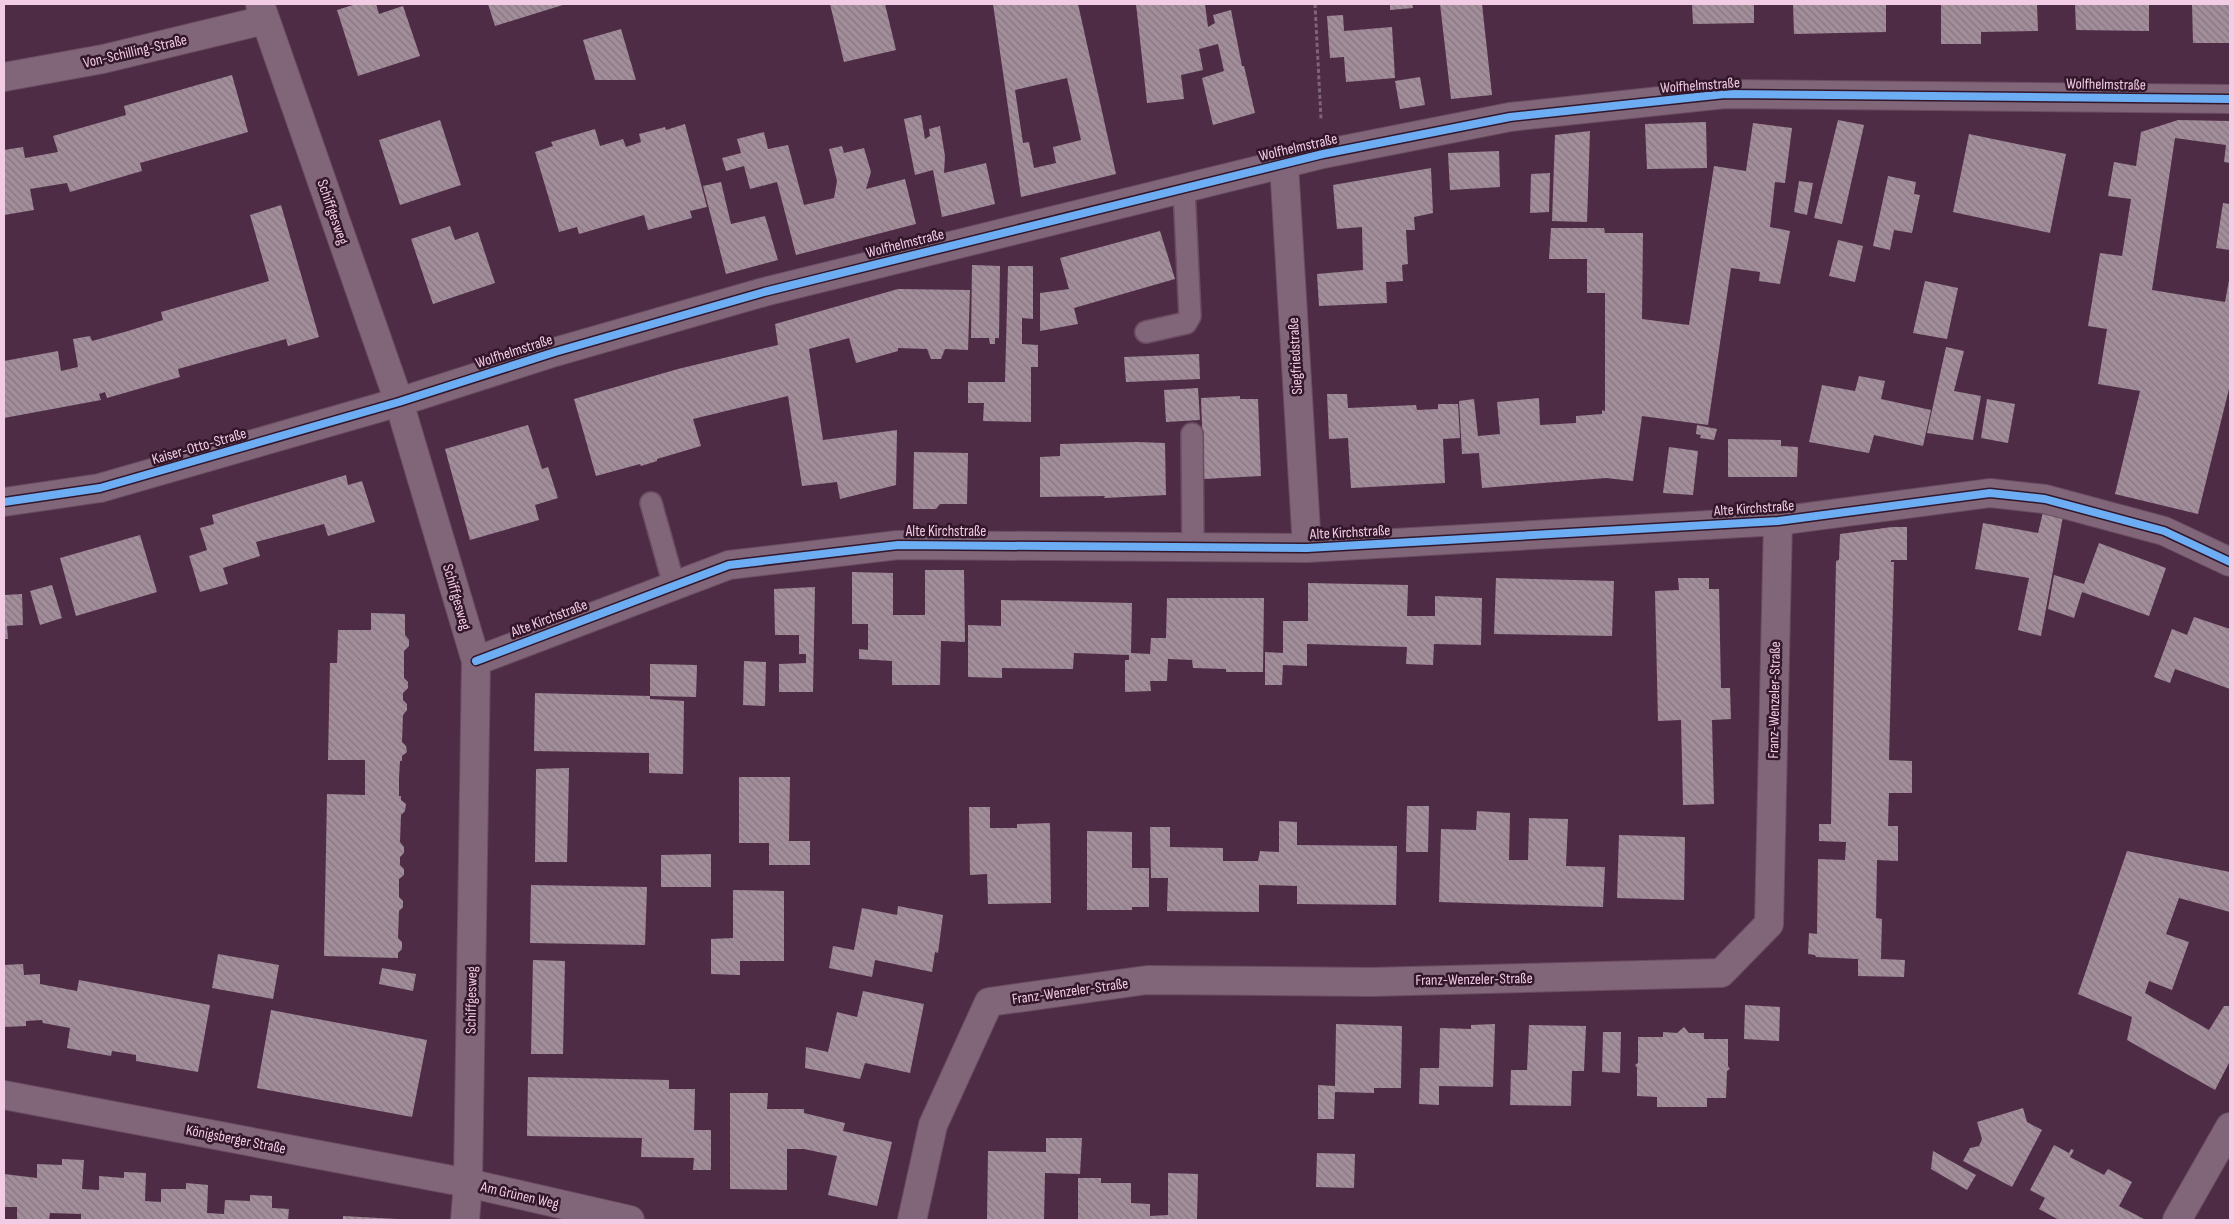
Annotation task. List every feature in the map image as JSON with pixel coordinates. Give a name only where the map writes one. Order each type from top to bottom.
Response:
[{"type":"street","name":"Von-Schilling-Straße","points":[[4,77],[103,59],[263,12]]},
{"type":"street","name":"Schiffgesweg","points":[[263,12],[399,402],[476,660],[468,1183],[465,1220]]},
{"type":"street","name":"Wolfhelmstraße","points":[[399,402],[555,352],[764,292],[1323,154],[1510,117],[1725,94],[2230,99]]},
{"type":"street","name":"Siegfriedstraße","points":[[1284,164],[1307,548]]},
{"type":"street","name":"Kaiser-Otto-Straße","points":[[4,502],[100,488],[399,402]]},
{"type":"street","name":"Alte Kirchstraße","points":[[476,660],[729,565],[898,545],[1307,548],[1778,521],[1990,493],[2045,500],[2164,531],[2230,562]]},
{"type":"street","name":"Franz-Wenzeler-Straße","points":[[912,1220],[932,1126],[988,1002],[1147,980],[1371,982],[1720,973],[1769,924],[1778,521]]},
{"type":"street","name":"Königsberger Straße","points":[[4,1095],[468,1183]]},
{"type":"street","points":[[2177,1220],[2230,1128]]},
{"type":"street","name":"Am Grünen Weg","points":[[468,1183],[630,1220]]},
{"type":"lane","points":[[1146,332],[1186,323],[1190,316],[1184,189]]},
{"type":"lane","points":[[1192,434],[1193,547]]},
{"type":"lane","points":[[651,503],[674,585]]},
{"type":"path","points":[[1315,4],[1323,154]]},
{"type":"building","points":[[356,4],[376,4],[379,14],[403,6],[420,56],[358,76],[337,10]]},
{"type":"building","points":[[488,4],[566,4],[495,26]]},
{"type":"building","points":[[830,4],[885,4],[896,50],[844,62]]},
{"type":"building","points":[[993,4],[1078,4],[1116,174],[1021,197]],"holes":[[[1067,78],[1081,140],[1053,147],[1056,163],[1034,168],[1029,142],[1023,143],[1015,90]]]},
{"type":"building","points":[[1136,4],[1205,4],[1208,27],[1215,23],[1213,15],[1231,10],[1242,66],[1244,66],[1255,113],[1213,125],[1202,78],[1224,71],[1218,44],[1199,49],[1203,70],[1181,75],[1184,99],[1147,103]]},
{"type":"building","points":[[1390,4],[1412,4],[1413,8],[1390,10]]},
{"type":"building","points":[[1440,4],[1482,4],[1492,95],[1451,99]]},
{"type":"building","points":[[1692,4],[1754,4],[1754,23],[1693,24]]},
{"type":"building","points":[[1793,4],[1886,4],[1886,32],[1794,34]]},
{"type":"building","points":[[1941,4],[2037,4],[2038,31],[1981,32],[1981,44],[1941,44]]},
{"type":"building","points":[[2075,4],[2149,4],[2149,31],[2076,30]]},
{"type":"building","points":[[2192,4],[2230,4],[2230,43],[2193,43]]},
{"type":"building","points":[[1343,15],[1344,31],[1392,27],[1395,78],[1346,82],[1344,57],[1330,58],[1327,16]]},
{"type":"building","points":[[621,29],[636,80],[595,80],[583,40]]},
{"type":"building","points":[[232,75],[248,132],[140,163],[142,171],[70,192],[67,183],[30,189],[34,210],[4,215],[4,150],[23,147],[25,158],[58,152],[53,136],[126,115],[124,106]]},
{"type":"building","points":[[1420,77],[1425,105],[1400,109],[1395,81]]},
{"type":"building","points":[[921,115],[925,139],[930,136],[929,129],[940,126],[945,156],[944,173],[986,163],[995,204],[942,217],[933,170],[915,175],[904,119]]},
{"type":"building","points":[[440,120],[461,185],[400,205],[379,140]]},
{"type":"building","points":[[1838,120],[1864,125],[1842,224],[1814,218]]},
{"type":"building","points":[[2178,120],[2230,121],[2230,163],[2224,162],[2226,145],[2175,138],[2152,290],[2225,302],[2230,275],[2230,385],[2198,514],[2115,494],[2140,391],[2098,384],[2107,329],[2088,326],[2100,253],[2122,256],[2131,199],[2108,196],[2114,162],[2136,166],[2141,132]]},
{"type":"building","points":[[1706,122],[1707,168],[1647,169],[1645,124]]},
{"type":"building","points":[[1753,123],[1792,128],[1785,183],[1775,182],[1770,227],[1790,231],[1780,284],[1759,281],[1760,272],[1731,268],[1708,425],[1642,416],[1633,481],[1606,478],[1482,488],[1479,453],[1462,454],[1459,401],[1474,399],[1478,436],[1500,434],[1497,402],[1539,398],[1540,425],[1576,423],[1576,416],[1602,414],[1602,410],[1605,411],[1605,293],[1587,293],[1587,259],[1549,259],[1551,228],[1604,228],[1605,233],[1643,233],[1642,319],[1689,325],[1714,166],[1746,171]]},
{"type":"building","points":[[685,124],[707,207],[690,211],[692,218],[648,230],[644,215],[579,234],[577,227],[559,232],[535,152],[553,146],[551,142],[595,129],[600,146],[623,139],[626,147],[641,142],[639,134],[665,127],[666,130]]},
{"type":"building","points":[[1590,131],[1587,222],[1552,221],[1555,135]]},
{"type":"building","points":[[764,132],[768,149],[788,145],[804,205],[834,198],[837,181],[829,149],[842,146],[844,153],[864,148],[871,172],[866,189],[905,179],[916,224],[796,255],[777,182],[750,189],[744,166],[726,171],[722,158],[741,153],[737,139]]},
{"type":"building","points":[[1969,134],[2066,154],[2050,233],[1953,212]]},
{"type":"building","points":[[1499,151],[1500,187],[1450,190],[1448,153]]},
{"type":"building","points":[[1431,168],[1433,213],[1414,217],[1415,230],[1406,230],[1408,264],[1402,265],[1403,281],[1386,282],[1387,303],[1319,306],[1317,274],[1363,270],[1362,227],[1337,229],[1333,185]]},
{"type":"building","points":[[1550,173],[1549,212],[1530,213],[1531,174]]},
{"type":"building","points":[[1888,176],[1916,182],[1914,194],[1920,195],[1912,233],[1894,230],[1890,250],[1873,246]]},
{"type":"building","points":[[1799,181],[1813,183],[1807,215],[1794,212]]},
{"type":"building","points":[[721,182],[731,224],[765,216],[778,260],[726,274],[703,186]]},
{"type":"building","points":[[2223,203],[2230,204],[2230,250],[2216,248]]},
{"type":"building","points":[[281,205],[319,337],[288,346],[286,339],[178,369],[180,377],[107,398],[105,392],[99,394],[101,400],[4,418],[4,361],[58,351],[61,371],[78,367],[73,339],[90,336],[92,341],[128,331],[163,320],[161,312],[269,281],[250,215]]},
{"type":"building","points":[[450,226],[455,240],[478,232],[495,283],[433,304],[411,239]]},
{"type":"building","points":[[1160,231],[1175,279],[1074,308],[1078,324],[1040,331],[1040,293],[1069,289],[1060,258]]},
{"type":"building","points":[[1838,240],[1863,246],[1855,282],[1829,276]]},
{"type":"building","points":[[972,265],[1000,266],[999,338],[995,338],[995,344],[990,344],[989,338],[971,338]]},
{"type":"building","points":[[1008,266],[1033,266],[1033,319],[1022,318],[1022,344],[1038,345],[1038,367],[1031,367],[1031,422],[983,421],[984,403],[968,403],[968,382],[1005,382]]},
{"type":"building","points":[[1925,281],[1958,288],[1947,339],[1913,333]]},
{"type":"building","points":[[898,289],[970,290],[968,350],[945,349],[941,359],[931,359],[927,349],[898,348],[898,351],[856,363],[849,338],[809,349],[823,440],[897,430],[896,485],[840,499],[837,482],[802,486],[788,396],[693,419],[701,446],[657,459],[657,461],[641,466],[640,464],[596,476],[574,399],[678,369],[778,345],[775,324]]},
{"type":"building","points":[[1946,347],[1964,351],[1954,391],[1981,396],[1973,440],[1927,433]]},
{"type":"building","points":[[1199,354],[1200,379],[1126,382],[1124,357]]},
{"type":"building","points":[[1859,376],[1885,381],[1881,399],[1931,410],[1923,446],[1874,435],[1869,453],[1809,442],[1822,385],[1855,391]]},
{"type":"building","points":[[1198,388],[1200,420],[1166,422],[1164,390]]},
{"type":"building","points":[[1327,394],[1347,394],[1348,408],[1416,405],[1417,410],[1438,409],[1438,404],[1458,404],[1460,438],[1443,439],[1445,483],[1351,488],[1348,438],[1329,439]]},
{"type":"building","points":[[1240,396],[1240,399],[1258,399],[1261,476],[1204,479],[1201,398]]},
{"type":"building","points":[[1987,399],[2015,404],[2008,443],[1981,438]]},
{"type":"building","points":[[528,425],[542,469],[548,467],[558,498],[535,505],[539,520],[470,540],[445,449]]},
{"type":"building","points":[[1697,425],[1717,429],[1714,440],[1700,438],[1701,435],[1696,434]]},
{"type":"building","points":[[1728,439],[1781,440],[1781,446],[1798,447],[1797,477],[1728,477]]},
{"type":"building","points":[[1165,443],[1166,495],[1104,498],[1105,496],[1040,497],[1040,457],[1060,456],[1060,444]]},
{"type":"building","points":[[1669,447],[1698,451],[1693,495],[1663,493]]},
{"type":"building","points":[[914,452],[968,453],[967,504],[940,504],[936,509],[913,509]]},
{"type":"building","points":[[346,475],[348,485],[362,481],[375,522],[328,536],[324,524],[256,542],[260,556],[223,568],[228,584],[200,592],[189,556],[207,550],[200,528],[214,524],[212,515]]},
{"type":"building","points":[[2043,512],[2063,516],[2041,636],[2018,630],[2029,578],[1975,569],[1983,523],[2038,533]]},
{"type":"building","points":[[1892,527],[1907,527],[1907,560],[1891,560],[1891,562],[1894,562],[1889,760],[1912,761],[1912,793],[1889,793],[1888,826],[1898,826],[1898,861],[1877,860],[1876,918],[1882,919],[1881,959],[1905,960],[1904,977],[1858,976],[1858,959],[1816,957],[1815,955],[1808,954],[1809,933],[1817,934],[1818,859],[1845,860],[1846,842],[1819,841],[1819,824],[1831,824],[1836,561],[1839,560],[1840,534]]},
{"type":"building","points":[[140,535],[157,592],[76,616],[60,558]]},
{"type":"building","points":[[2099,543],[2166,568],[2149,616],[2082,592],[2074,618],[2048,609],[2054,575],[2084,584]]},
{"type":"building","points":[[925,570],[964,570],[965,642],[941,641],[940,685],[892,685],[892,661],[859,659],[859,649],[868,650],[868,624],[852,624],[852,572],[893,573],[893,615],[925,615]]},
{"type":"building","points":[[1496,578],[1614,581],[1612,636],[1494,634]]},
{"type":"building","points":[[1678,578],[1709,578],[1709,589],[1719,589],[1721,688],[1730,688],[1731,719],[1712,720],[1714,804],[1683,805],[1681,720],[1658,721],[1655,591],[1679,590]]},
{"type":"building","points":[[1308,583],[1408,585],[1407,616],[1435,616],[1435,596],[1482,598],[1481,645],[1434,644],[1433,665],[1406,664],[1407,647],[1307,644],[1307,666],[1283,665],[1282,685],[1265,685],[1265,652],[1283,653],[1283,621],[1308,621]]},
{"type":"building","points":[[52,585],[62,618],[40,625],[30,591]]},
{"type":"building","points":[[815,587],[813,692],[779,692],[779,664],[806,663],[806,654],[799,654],[799,635],[775,635],[774,589]]},
{"type":"building","points":[[4,591],[5,595],[22,594],[23,625],[7,626],[8,639],[4,639]]},
{"type":"building","points":[[1167,598],[1264,598],[1263,672],[1226,672],[1226,669],[1193,668],[1192,660],[1168,659],[1167,681],[1150,681],[1151,691],[1125,692],[1125,660],[1129,660],[1129,655],[1074,653],[1073,669],[1002,668],[1002,678],[968,677],[968,625],[1001,626],[1001,600],[1132,603],[1131,653],[1150,654],[1151,638],[1166,638]]},
{"type":"building","points":[[371,613],[405,614],[405,635],[409,640],[409,646],[404,651],[404,678],[408,682],[408,688],[403,693],[403,700],[407,704],[407,710],[403,715],[402,742],[406,746],[407,752],[402,756],[402,761],[400,761],[399,778],[399,796],[401,796],[401,800],[406,804],[405,811],[401,815],[400,842],[404,847],[404,853],[400,857],[400,865],[404,869],[404,875],[399,879],[399,897],[403,901],[403,907],[399,911],[398,938],[402,942],[402,949],[398,953],[398,958],[324,956],[327,794],[365,795],[365,760],[328,760],[330,663],[337,663],[338,630],[371,630]]},
{"type":"building","points":[[2194,617],[2230,629],[2230,689],[2175,669],[2170,683],[2154,677],[2172,629],[2187,635]]},
{"type":"building","points":[[744,661],[766,662],[765,706],[743,705]]},
{"type":"building","points":[[650,664],[697,665],[696,697],[650,696]]},
{"type":"building","points":[[535,693],[650,696],[650,699],[684,701],[683,774],[649,773],[649,753],[534,751]]},
{"type":"building","points":[[569,768],[567,862],[535,862],[536,769]]},
{"type":"building","points":[[739,777],[790,777],[789,841],[810,841],[810,865],[769,865],[769,843],[739,843]]},
{"type":"building","points":[[1407,806],[1429,806],[1428,852],[1406,852]]},
{"type":"building","points":[[969,807],[990,807],[990,828],[1017,828],[1017,824],[1050,823],[1051,903],[988,904],[987,874],[970,875]]},
{"type":"building","points":[[1477,811],[1510,813],[1509,860],[1528,860],[1529,818],[1568,819],[1566,866],[1605,867],[1603,907],[1439,902],[1441,829],[1476,830]]},
{"type":"building","points":[[1279,821],[1297,822],[1297,845],[1397,846],[1396,905],[1297,904],[1297,886],[1259,885],[1259,912],[1167,911],[1168,878],[1151,878],[1150,827],[1170,827],[1170,847],[1223,848],[1223,861],[1258,861],[1260,851],[1279,852]]},
{"type":"building","points":[[1087,831],[1132,832],[1132,868],[1149,868],[1149,907],[1132,907],[1132,910],[1087,910]]},
{"type":"building","points":[[1619,835],[1685,837],[1684,900],[1617,898]]},
{"type":"building","points":[[2127,851],[2230,872],[2230,912],[2179,898],[2166,934],[2189,942],[2172,990],[2149,981],[2145,993],[2209,1030],[2224,1006],[2230,1006],[2230,1061],[2215,1090],[2127,1040],[2132,1017],[2078,994]]},
{"type":"building","points":[[711,854],[711,887],[661,887],[661,855]]},
{"type":"building","points":[[531,885],[647,887],[645,945],[530,943]]},
{"type":"building","points":[[733,890],[784,891],[784,961],[740,961],[740,975],[711,974],[711,939],[733,938]]},
{"type":"building","points":[[898,906],[943,915],[938,953],[935,952],[932,972],[875,960],[872,977],[829,968],[833,946],[854,950],[862,908],[897,915]]},
{"type":"building","points":[[218,954],[279,965],[273,999],[212,988]]},
{"type":"building","points":[[533,960],[565,961],[563,1054],[531,1054]]},
{"type":"building","points":[[23,964],[24,975],[40,974],[40,984],[77,991],[79,980],[210,1005],[198,1072],[136,1061],[136,1055],[112,1051],[111,1056],[67,1048],[70,1028],[43,1023],[42,1020],[26,1021],[26,1026],[4,1027],[4,965]]},
{"type":"building","points":[[382,968],[416,974],[413,991],[379,984]]},
{"type":"building","points":[[863,991],[924,1004],[910,1073],[865,1063],[860,1079],[805,1068],[806,1047],[828,1052],[837,1012],[857,1017]]},
{"type":"building","points":[[1745,1005],[1780,1007],[1779,1041],[1744,1039]]},
{"type":"building","points":[[271,1010],[427,1040],[412,1117],[257,1088]]},
{"type":"building","points":[[1336,1024],[1402,1026],[1401,1088],[1374,1088],[1374,1093],[1335,1092],[1334,1119],[1318,1119],[1318,1085],[1335,1086]]},
{"type":"building","points":[[1495,1024],[1493,1087],[1439,1086],[1439,1105],[1419,1104],[1420,1068],[1439,1068],[1440,1028],[1471,1029],[1471,1025]]},
{"type":"building","points":[[1529,1025],[1586,1026],[1584,1071],[1572,1071],[1571,1106],[1510,1105],[1511,1070],[1527,1070]]},
{"type":"building","points":[[1684,1027],[1689,1033],[1704,1033],[1704,1039],[1728,1039],[1728,1066],[1730,1069],[1727,1071],[1726,1098],[1707,1098],[1707,1107],[1657,1107],[1657,1097],[1637,1096],[1637,1068],[1635,1065],[1638,1063],[1638,1037],[1663,1037],[1663,1032],[1677,1033]]},
{"type":"building","points":[[1603,1032],[1621,1032],[1620,1073],[1602,1072]]},
{"type":"building","points":[[528,1077],[669,1080],[669,1089],[695,1089],[694,1130],[711,1130],[711,1170],[693,1170],[694,1158],[641,1157],[642,1138],[527,1136]]},
{"type":"building","points":[[730,1093],[768,1093],[767,1109],[804,1109],[804,1113],[845,1123],[843,1131],[892,1142],[877,1206],[828,1195],[837,1156],[804,1149],[787,1149],[787,1190],[730,1189]]},
{"type":"building","points":[[2023,1108],[2027,1122],[2042,1130],[2012,1187],[1963,1161],[1970,1148],[1979,1146],[1982,1139],[1977,1122]]},
{"type":"building","points":[[1046,1138],[1082,1138],[1080,1174],[1045,1173],[1044,1220],[987,1220],[988,1151],[1046,1152]]},
{"type":"building","points":[[2054,1145],[2069,1153],[2071,1149],[2074,1150],[2070,1157],[2104,1175],[2108,1169],[2132,1182],[2119,1206],[2144,1219],[2059,1220],[2039,1209],[2045,1198],[2030,1190]]},
{"type":"building","points":[[1933,1151],[1976,1175],[1967,1190],[1931,1169]]},
{"type":"building","points":[[1317,1153],[1355,1154],[1354,1188],[1316,1187]]},
{"type":"building","points":[[62,1159],[84,1160],[82,1189],[99,1190],[99,1176],[124,1178],[124,1172],[146,1173],[145,1201],[161,1202],[161,1189],[186,1189],[186,1183],[208,1185],[207,1213],[224,1214],[225,1200],[250,1201],[250,1195],[272,1196],[272,1208],[289,1209],[288,1220],[81,1220],[81,1214],[50,1213],[49,1220],[17,1220],[17,1207],[4,1207],[4,1174],[37,1178],[37,1164],[62,1165]]},
{"type":"building","points":[[1168,1173],[1198,1174],[1197,1220],[1078,1220],[1078,1178],[1101,1178],[1101,1183],[1131,1183],[1131,1203],[1150,1204],[1150,1216],[1168,1215]]},
{"type":"building","points":[[343,1216],[397,1219],[397,1220],[343,1220]]},
{"type":"cycle path","points":[[4,502],[100,488],[399,402],[555,352],[764,292],[1323,154],[1510,117],[1725,94],[2230,99]]},
{"type":"cycle path","points":[[476,661],[729,565],[898,545],[1307,548],[1778,521],[1990,493],[2045,499],[2164,531],[2230,562]]}]
